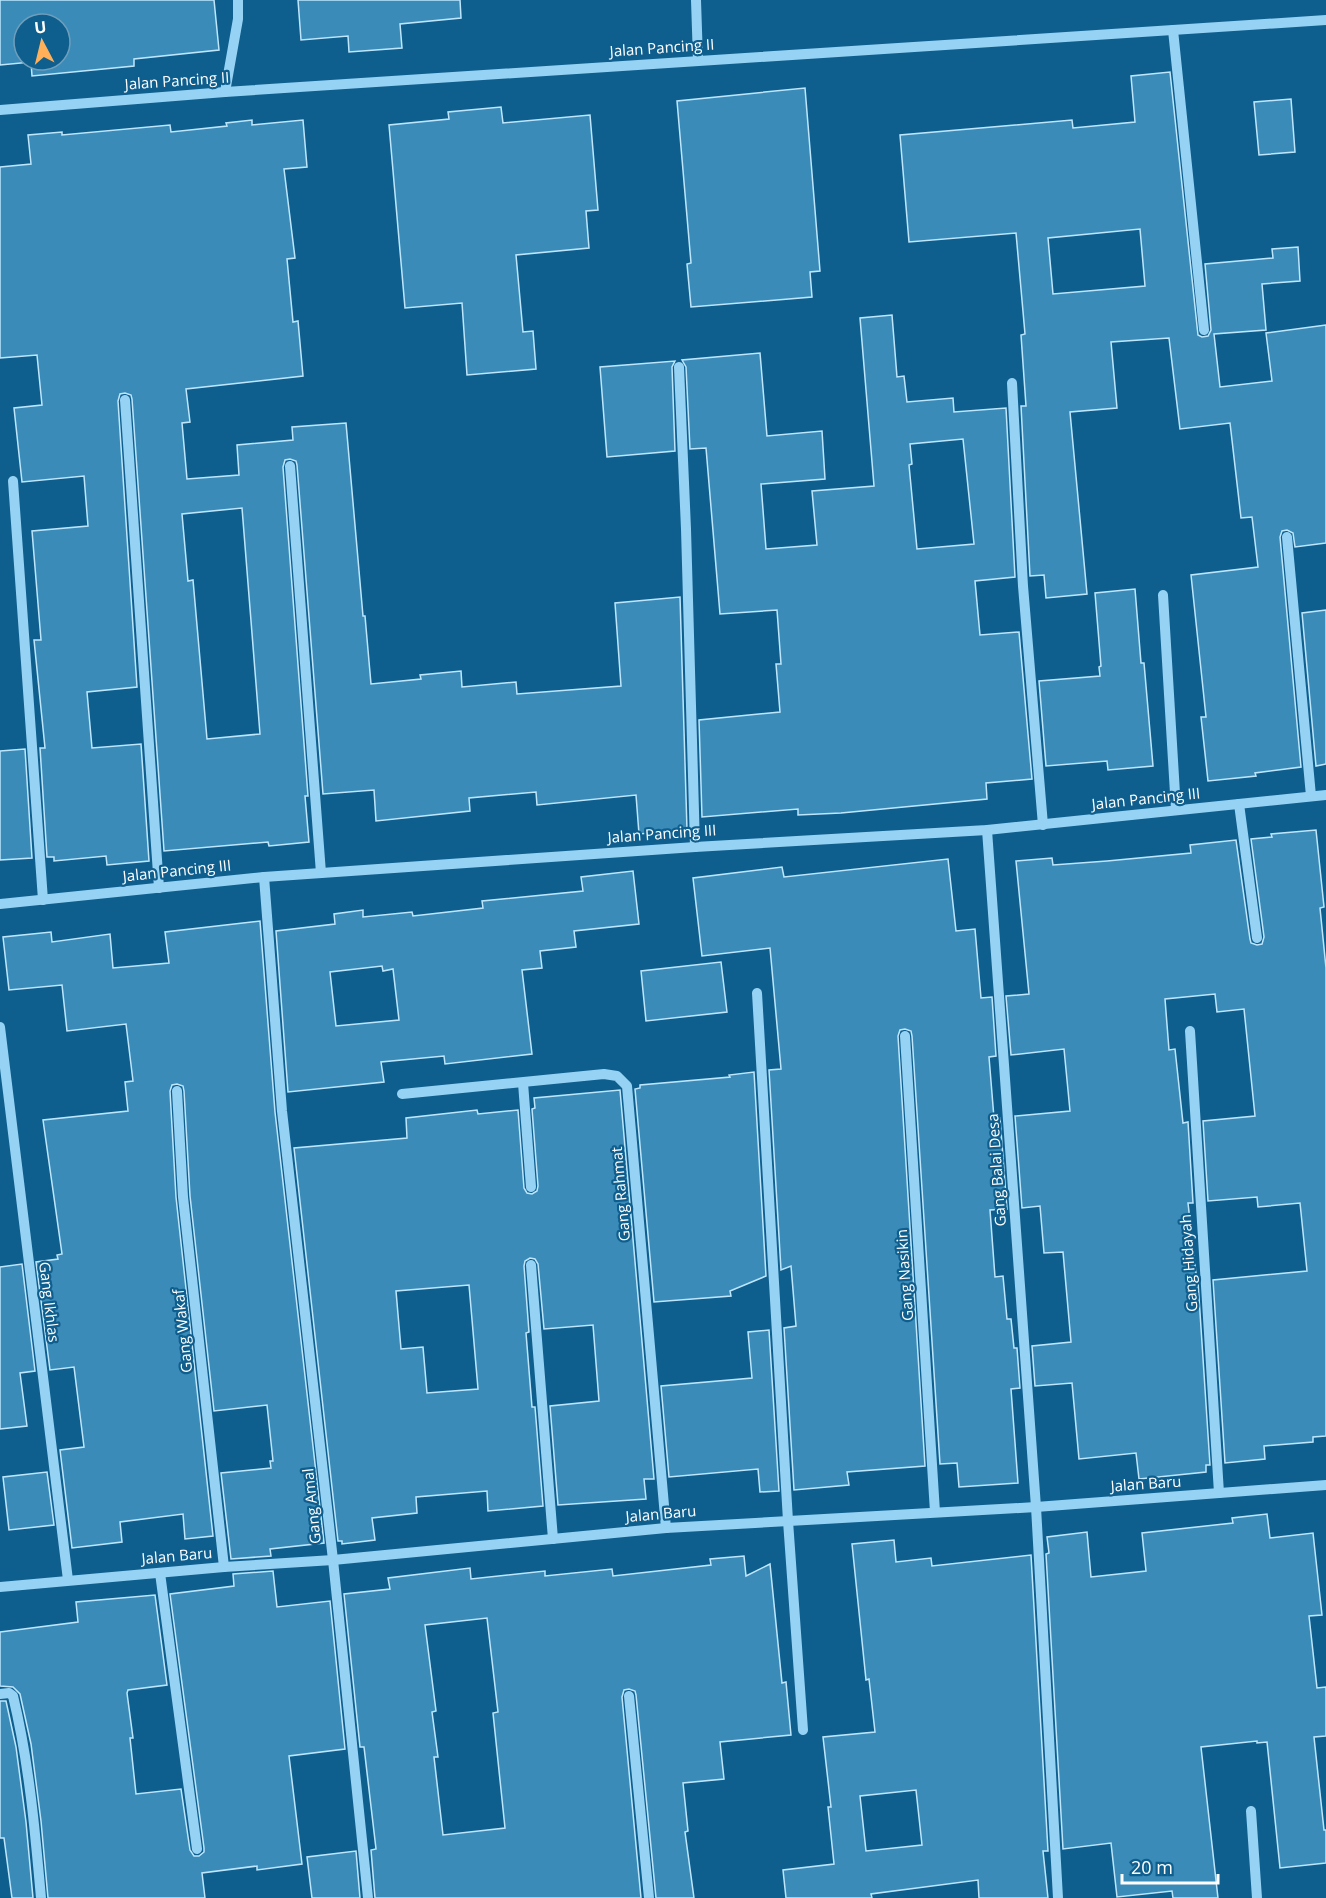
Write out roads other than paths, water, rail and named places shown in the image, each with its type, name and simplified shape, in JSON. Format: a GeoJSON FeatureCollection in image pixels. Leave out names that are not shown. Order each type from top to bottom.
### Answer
{"type":"FeatureCollection","features":[{"type":"Feature","properties":{"kind":"street"},"geometry":{"type":"LineString","coordinates":[[225,92],[238,19],[238,0]]}},
{"type":"Feature","properties":{"kind":"street"},"geometry":{"type":"LineString","coordinates":[[696,0],[698,60]]}},
{"type":"Feature","properties":{"kind":"street","name":"Jalan Pancing II"},"geometry":{"type":"LineString","coordinates":[[0,110],[225,92],[1326,20]]}},
{"type":"Feature","properties":{"kind":"street"},"geometry":{"type":"LineString","coordinates":[[1173,30],[1204,330]]}},
{"type":"Feature","properties":{"kind":"street"},"geometry":{"type":"LineString","coordinates":[[679,367],[695,847]]}},
{"type":"Feature","properties":{"kind":"street"},"geometry":{"type":"LineString","coordinates":[[1012,383],[1023,586],[1043,825]]}},
{"type":"Feature","properties":{"kind":"street"},"geometry":{"type":"LineString","coordinates":[[125,400],[159,888]]}},
{"type":"Feature","properties":{"kind":"street"},"geometry":{"type":"LineString","coordinates":[[290,466],[321,873]]}},
{"type":"Feature","properties":{"kind":"street"},"geometry":{"type":"LineString","coordinates":[[13,481],[43,900]]}},
{"type":"Feature","properties":{"kind":"street"},"geometry":{"type":"LineString","coordinates":[[1287,537],[1311,796]]}},
{"type":"Feature","properties":{"kind":"street"},"geometry":{"type":"LineString","coordinates":[[1163,595],[1176,810]]}},
{"type":"Feature","properties":{"kind":"street","name":"Jalan Pancing III"},"geometry":{"type":"LineString","coordinates":[[0,904],[264,877],[695,847],[987,830],[1326,795]]}},
{"type":"Feature","properties":{"kind":"street"},"geometry":{"type":"LineString","coordinates":[[1239,804],[1257,938]]}},
{"type":"Feature","properties":{"kind":"street","name":"Gang Balai Desa"},"geometry":{"type":"LineString","coordinates":[[987,830],[1036,1507],[1058,1898]]}},
{"type":"Feature","properties":{"kind":"street","name":"Gang Amal"},"geometry":{"type":"LineString","coordinates":[[264,877],[282,1111],[333,1560],[368,1898]]}},
{"type":"Feature","properties":{"kind":"street"},"geometry":{"type":"LineString","coordinates":[[757,993],[788,1521],[803,1730]]}},
{"type":"Feature","properties":{"kind":"street","name":"Gang Ikhlas"},"geometry":{"type":"LineString","coordinates":[[0,1026],[69,1580]]}},
{"type":"Feature","properties":{"kind":"street","name":"Gang Hidayah"},"geometry":{"type":"LineString","coordinates":[[1190,1031],[1219,1493]]}},
{"type":"Feature","properties":{"kind":"street","name":"Gang Nasikin"},"geometry":{"type":"LineString","coordinates":[[905,1036],[935,1512]]}},
{"type":"Feature","properties":{"kind":"street","name":"Gang Rahmat"},"geometry":{"type":"LineString","coordinates":[[402,1094],[604,1074],[617,1076],[627,1086],[666,1528]]}},
{"type":"Feature","properties":{"kind":"street"},"geometry":{"type":"LineString","coordinates":[[523,1083],[531,1187]]}},
{"type":"Feature","properties":{"kind":"street","name":"Gang Wakaf"},"geometry":{"type":"LineString","coordinates":[[177,1090],[183,1197],[224,1567]]}},
{"type":"Feature","properties":{"kind":"street"},"geometry":{"type":"LineString","coordinates":[[531,1265],[553,1539]]}},
{"type":"Feature","properties":{"kind":"street","name":"Jalan Baru"},"geometry":{"type":"LineString","coordinates":[[0,1587],[224,1567],[333,1560],[666,1528],[1036,1507],[1326,1485]]}},
{"type":"Feature","properties":{"kind":"street"},"geometry":{"type":"LineString","coordinates":[[160,1573],[197,1849]]}},
{"type":"Feature","properties":{"kind":"street"},"geometry":{"type":"LineString","coordinates":[[0,1694],[9,1693],[13,1696],[17,1713],[33,1810],[41,1898]]}},
{"type":"Feature","properties":{"kind":"street"},"geometry":{"type":"LineString","coordinates":[[629,1696],[649,1898]]}},
{"type":"Feature","properties":{"kind":"street"},"geometry":{"type":"LineString","coordinates":[[1251,1811],[1257,1898]]}}]}
